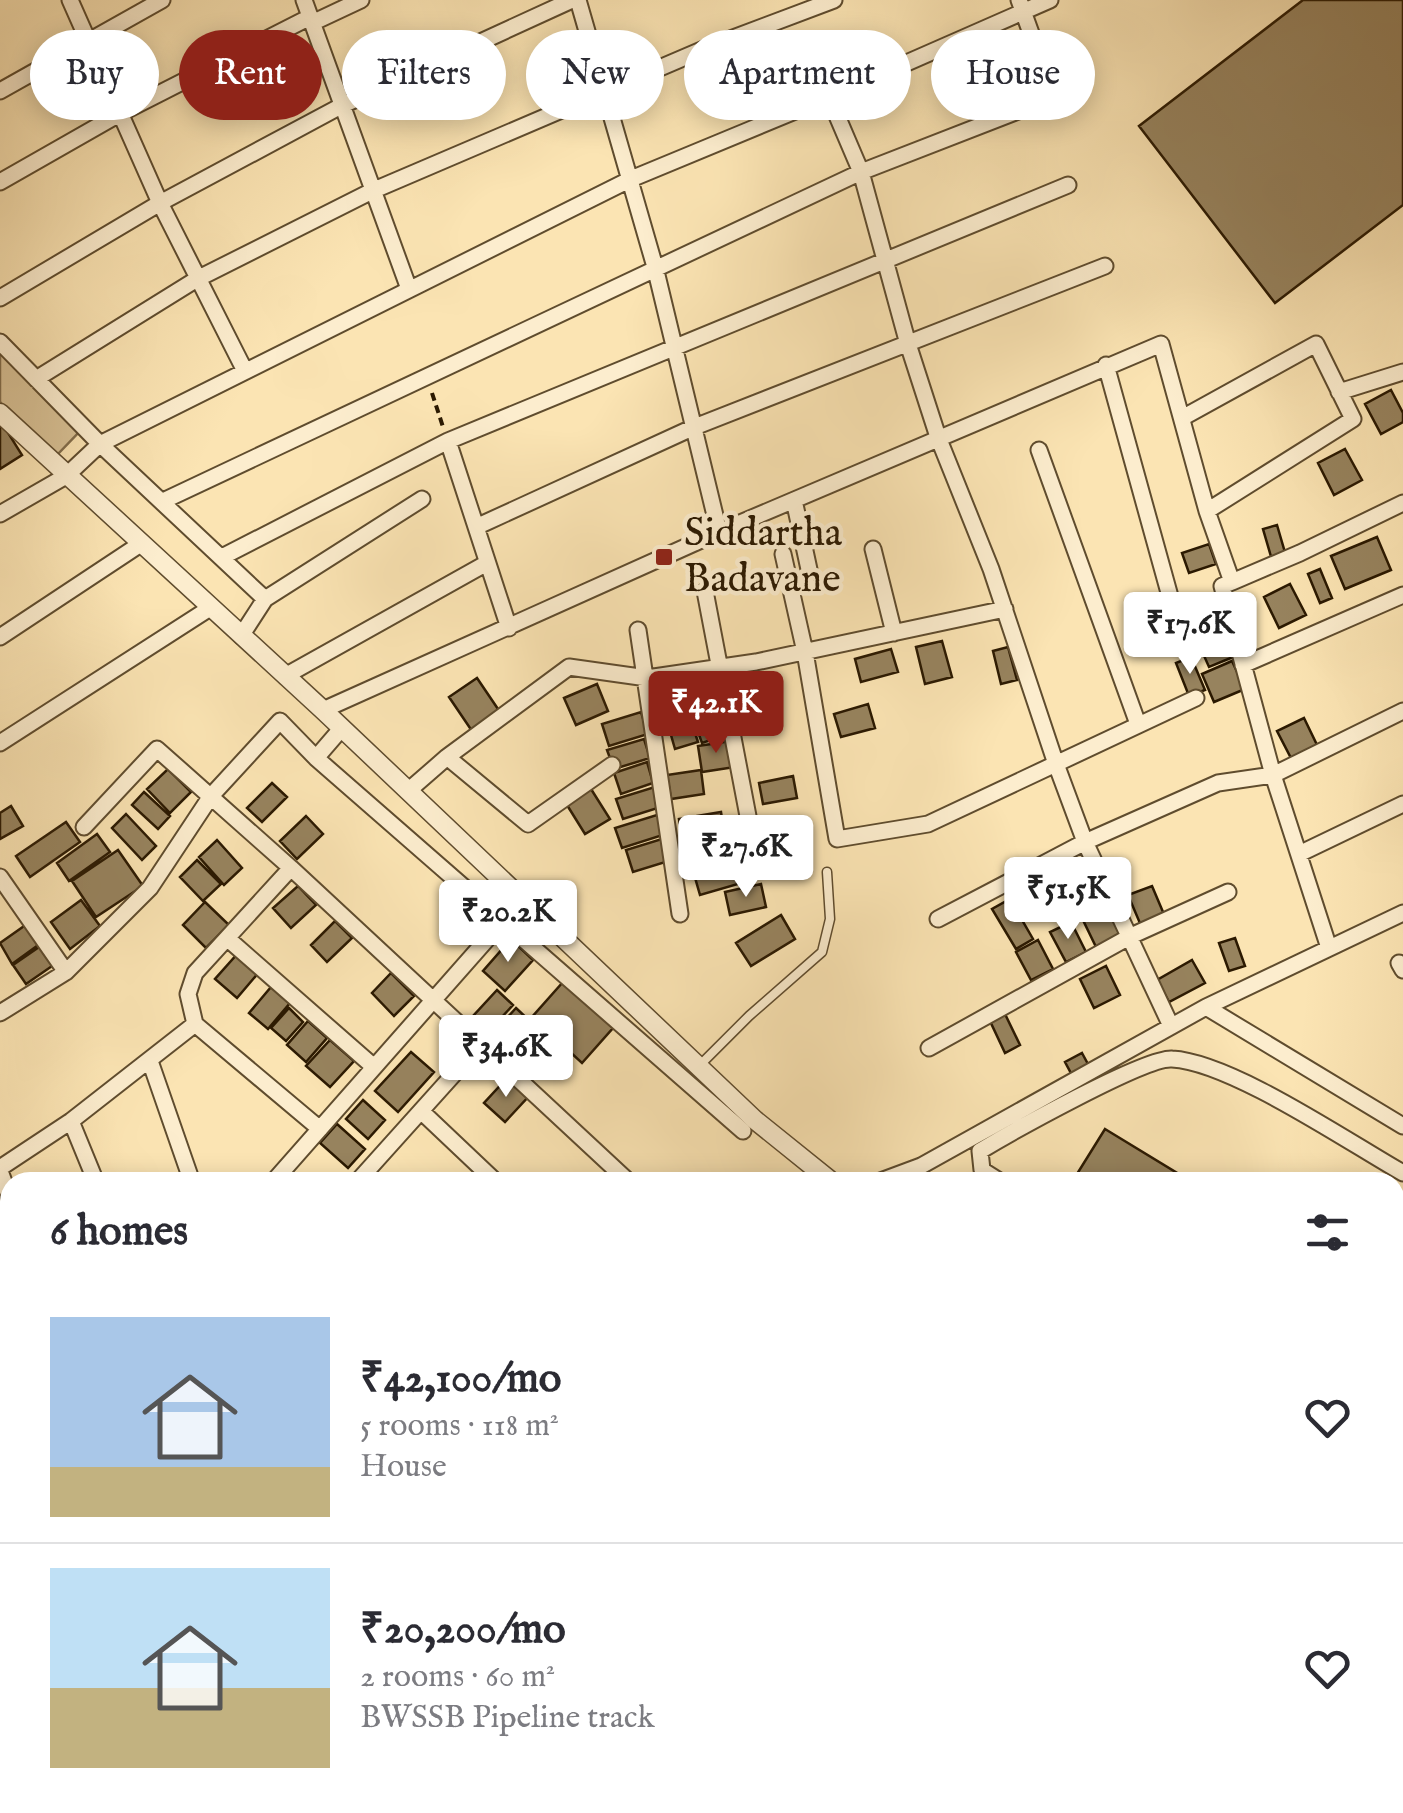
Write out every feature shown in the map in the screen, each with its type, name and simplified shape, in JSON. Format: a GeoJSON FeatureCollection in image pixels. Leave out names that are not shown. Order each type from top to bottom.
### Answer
{"type":"FeatureCollection","features":[{"type":"Feature","properties":{"kind":"street"},"geometry":{"type":"LineString","coordinates":[[70,0],[84,30]]}},
{"type":"Feature","properties":{"kind":"street"},"geometry":{"type":"LineString","coordinates":[[105,30],[162,0]]}},
{"type":"Feature","properties":{"kind":"street"},"geometry":{"type":"LineString","coordinates":[[304,0],[409,289]]}},
{"type":"Feature","properties":{"kind":"street"},"geometry":{"type":"LineString","coordinates":[[159,95],[311,20],[361,0]]}},
{"type":"Feature","properties":{"kind":"street"},"geometry":{"type":"LineString","coordinates":[[0,298],[160,203],[341,106],[575,0],[585,30]]}},
{"type":"Feature","properties":{"kind":"street"},"geometry":{"type":"LineString","coordinates":[[664,68],[834,0]]}},
{"type":"Feature","properties":{"kind":"street"},"geometry":{"type":"LineString","coordinates":[[911,58],[1022,6],[1050,0]]}},
{"type":"Feature","properties":{"kind":"street"},"geometry":{"type":"LineString","coordinates":[[164,501],[861,172],[1054,97],[1022,6]]}},
{"type":"Feature","properties":{"kind":"street"},"geometry":{"type":"LineString","coordinates":[[0,91],[30,73]]}},
{"type":"Feature","properties":{"kind":"street"},"geometry":{"type":"LineString","coordinates":[[0,182],[110,120]]}},
{"type":"Feature","properties":{"kind":"street"},"geometry":{"type":"LineString","coordinates":[[124,120],[196,279],[245,371]]}},
{"type":"Feature","properties":{"kind":"street"},"geometry":{"type":"LineString","coordinates":[[36,379],[196,279],[372,191],[538,120]]}},
{"type":"Feature","properties":{"kind":"street"},"geometry":{"type":"LineString","coordinates":[[614,120],[655,268],[719,532]]}},
{"type":"Feature","properties":{"kind":"street"},"geometry":{"type":"LineString","coordinates":[[0,514],[66,476],[100,444],[631,179],[773,120]]}},
{"type":"Feature","properties":{"kind":"street"},"geometry":{"type":"LineString","coordinates":[[839,120],[861,172],[938,437],[1005,610],[1056,764],[1086,842],[1170,1026]]}},
{"type":"Feature","properties":{"kind":"street"},"geometry":{"type":"LineString","coordinates":[[222,557],[448,441],[1068,185]]}},
{"type":"Feature","properties":{"kind":"street"},"geometry":{"type":"LineString","coordinates":[[476,527],[692,428],[1105,266]]}},
{"type":"Feature","properties":{"kind":"street"},"geometry":{"type":"LineString","coordinates":[[0,342],[100,444],[265,599]]}},
{"type":"Feature","properties":{"kind":"street"},"geometry":{"type":"LineString","coordinates":[[323,710],[719,532],[1161,344],[1207,511],[1232,582]]}},
{"type":"Feature","properties":{"kind":"street"},"geometry":{"type":"LineString","coordinates":[[1182,418],[1316,344],[1353,420],[1207,511]]}},
{"type":"Feature","properties":{"kind":"street"},"geometry":{"type":"LineString","coordinates":[[1106,365],[1171,600]]}},
{"type":"Feature","properties":{"kind":"street"},"geometry":{"type":"LineString","coordinates":[[1339,392],[1403,372]]}},
{"type":"Feature","properties":{"kind":"street"},"geometry":{"type":"LineString","coordinates":[[0,413],[323,710],[698,1067],[819,1172]]}},
{"type":"Feature","properties":{"kind":"street"},"geometry":{"type":"LineString","coordinates":[[448,441],[509,628]]}},
{"type":"Feature","properties":{"kind":"street"},"geometry":{"type":"LineString","coordinates":[[1039,450],[1138,724]]}},
{"type":"Feature","properties":{"kind":"street"},"geometry":{"type":"LineString","coordinates":[[241,636],[265,599],[422,500]]}},
{"type":"Feature","properties":{"kind":"street"},"geometry":{"type":"LineString","coordinates":[[794,500],[810,574]]}},
{"type":"Feature","properties":{"kind":"street"},"geometry":{"type":"LineString","coordinates":[[1328,948],[1273,775],[1222,586],[1300,554],[1403,502]]}},
{"type":"Feature","properties":{"kind":"street"},"geometry":{"type":"LineString","coordinates":[[0,637],[142,544]]}},
{"type":"Feature","properties":{"kind":"street"},"geometry":{"type":"LineString","coordinates":[[873,548],[894,633]]}},
{"type":"Feature","properties":{"kind":"street"},"geometry":{"type":"LineString","coordinates":[[783,554],[837,840],[928,824],[1196,698]]}},
{"type":"Feature","properties":{"kind":"street"},"geometry":{"type":"LineString","coordinates":[[285,676],[487,562]]}},
{"type":"Feature","properties":{"kind":"street"},"geometry":{"type":"LineString","coordinates":[[705,591],[756,858]]}},
{"type":"Feature","properties":{"kind":"street"},"geometry":{"type":"LineString","coordinates":[[1242,665],[1403,595]]}},
{"type":"Feature","properties":{"kind":"street"},"geometry":{"type":"LineString","coordinates":[[0,743],[210,608]]}},
{"type":"Feature","properties":{"kind":"street"},"geometry":{"type":"LineString","coordinates":[[408,791],[447,757],[569,667],[647,678],[720,668],[1005,610]]}},
{"type":"Feature","properties":{"kind":"street"},"geometry":{"type":"LineString","coordinates":[[638,630],[680,914]]}},
{"type":"Feature","properties":{"kind":"street"},"geometry":{"type":"LineString","coordinates":[[938,919],[1086,842],[1218,783],[1273,775],[1403,711]]}},
{"type":"Feature","properties":{"kind":"street"},"geometry":{"type":"LineString","coordinates":[[0,1013],[66,972],[150,888],[210,796],[280,721],[316,758],[742,1131]]}},
{"type":"Feature","properties":{"kind":"street"},"geometry":{"type":"LineString","coordinates":[[316,758],[342,729]]}},
{"type":"Feature","properties":{"kind":"street"},"geometry":{"type":"LineString","coordinates":[[84,827],[157,749],[619,1172]]}},
{"type":"Feature","properties":{"kind":"street"},"geometry":{"type":"LineString","coordinates":[[447,757],[528,824],[612,765]]}},
{"type":"Feature","properties":{"kind":"street"},"geometry":{"type":"LineString","coordinates":[[1298,854],[1403,804]]}},
{"type":"Feature","properties":{"kind":"street"},"geometry":{"type":"LineString","coordinates":[[291,868],[191,980],[188,994],[194,1024],[320,1128]]}},
{"type":"Feature","properties":{"kind":"street"},"geometry":{"type":"LineString","coordinates":[[0,877],[66,972]]}},
{"type":"Feature","properties":{"kind":"street"},"geometry":{"type":"LineString","coordinates":[[929,1048],[1131,936],[1228,892]]}},
{"type":"Feature","properties":{"kind":"street"},"geometry":{"type":"LineString","coordinates":[[905,1172],[1206,1007],[1403,913]]}},
{"type":"Feature","properties":{"kind":"street"},"geometry":{"type":"LineString","coordinates":[[282,1172],[504,920]]}},
{"type":"Feature","properties":{"kind":"street"},"geometry":{"type":"LineString","coordinates":[[228,938],[374,1068]]}},
{"type":"Feature","properties":{"kind":"street"},"geometry":{"type":"LineString","coordinates":[[1206,1007],[1403,1126]]}},
{"type":"Feature","properties":{"kind":"street"},"geometry":{"type":"LineString","coordinates":[[0,1170],[150,1062],[194,1024]]}},
{"type":"Feature","properties":{"kind":"street"},"geometry":{"type":"LineString","coordinates":[[367,1172],[481,1044]]}},
{"type":"Feature","properties":{"kind":"street"},"geometry":{"type":"LineString","coordinates":[[985,1172],[980,1150],[1138,1068],[1168,1058],[1234,1077],[1400,1172]]}},
{"type":"Feature","properties":{"kind":"street"},"geometry":{"type":"LineString","coordinates":[[150,1062],[188,1172]]}},
{"type":"Feature","properties":{"kind":"street"},"geometry":{"type":"LineString","coordinates":[[421,1111],[485,1172]]}},
{"type":"Feature","properties":{"kind":"street"},"geometry":{"type":"LineString","coordinates":[[71,1121],[92,1172]]}},
{"type":"Feature","properties":{"kind":"lane"},"geometry":{"type":"LineString","coordinates":[[698,1067],[822,952],[830,919],[827,872]]}},
{"type":"Feature","properties":{"kind":"path"},"geometry":{"type":"LineString","coordinates":[[426,375],[448,441]]}},
{"type":"Feature","properties":{"kind":"shaded area"},"geometry":{"type":"Polygon","coordinates":[[[0,352],[81,430],[56,456],[0,402],[0,352]]]}},
{"type":"Feature","properties":{"kind":"building"},"geometry":{"type":"Polygon","coordinates":[[[1303,0],[1403,0],[1403,205],[1275,303],[1139,126],[1303,0]]]}},
{"type":"Feature","properties":{"kind":"building"},"geometry":{"type":"Polygon","coordinates":[[[1391,390],[1403,413],[1403,422],[1381,434],[1365,404],[1391,390]]]}},
{"type":"Feature","properties":{"kind":"building"},"geometry":{"type":"Polygon","coordinates":[[[0,420],[22,455],[0,469],[0,420]]]}},
{"type":"Feature","properties":{"kind":"building"},"geometry":{"type":"Polygon","coordinates":[[[1345,449],[1362,480],[1334,495],[1318,463],[1345,449]]]}},
{"type":"Feature","properties":{"kind":"building"},"geometry":{"type":"Polygon","coordinates":[[[1277,525],[1286,556],[1272,560],[1263,529],[1277,525]]]}},
{"type":"Feature","properties":{"kind":"building"},"geometry":{"type":"Polygon","coordinates":[[[1377,537],[1391,570],[1345,589],[1331,556],[1377,537]]]}},
{"type":"Feature","properties":{"kind":"building"},"geometry":{"type":"Polygon","coordinates":[[[1209,544],[1216,564],[1189,573],[1182,553],[1209,544]]]}},
{"type":"Feature","properties":{"kind":"building"},"geometry":{"type":"Polygon","coordinates":[[[1320,569],[1332,598],[1320,603],[1308,574],[1320,569]]]}},
{"type":"Feature","properties":{"kind":"building"},"geometry":{"type":"Polygon","coordinates":[[[1290,584],[1306,615],[1279,628],[1264,597],[1290,584]]]}},
{"type":"Feature","properties":{"kind":"building"},"geometry":{"type":"Polygon","coordinates":[[[1226,628],[1238,655],[1209,667],[1197,640],[1226,628]]]}},
{"type":"Feature","properties":{"kind":"building"},"geometry":{"type":"Polygon","coordinates":[[[942,641],[952,677],[925,684],[916,647],[942,641]]]}},
{"type":"Feature","properties":{"kind":"building"},"geometry":{"type":"Polygon","coordinates":[[[1008,647],[1017,680],[1001,684],[993,651],[1008,647]]]}},
{"type":"Feature","properties":{"kind":"building"},"geometry":{"type":"Polygon","coordinates":[[[891,649],[898,672],[861,682],[855,659],[891,649]]]}},
{"type":"Feature","properties":{"kind":"building"},"geometry":{"type":"Polygon","coordinates":[[[1191,657],[1205,690],[1189,696],[1176,663],[1191,657]]]}},
{"type":"Feature","properties":{"kind":"building"},"geometry":{"type":"Polygon","coordinates":[[[1232,661],[1245,689],[1214,702],[1202,674],[1232,661]]]}},
{"type":"Feature","properties":{"kind":"building"},"geometry":{"type":"Polygon","coordinates":[[[477,678],[500,712],[472,731],[449,697],[477,678]]]}},
{"type":"Feature","properties":{"kind":"building"},"geometry":{"type":"Polygon","coordinates":[[[597,684],[608,711],[576,725],[564,698],[597,684]]]}},
{"type":"Feature","properties":{"kind":"building"},"geometry":{"type":"Polygon","coordinates":[[[687,695],[694,717],[659,728],[652,706],[687,695]]]}},
{"type":"Feature","properties":{"kind":"building"},"geometry":{"type":"Polygon","coordinates":[[[868,704],[875,728],[841,737],[834,714],[868,704]]]}},
{"type":"Feature","properties":{"kind":"building"},"geometry":{"type":"Polygon","coordinates":[[[641,712],[648,734],[609,746],[602,724],[641,712]]]}},
{"type":"Feature","properties":{"kind":"building"},"geometry":{"type":"Polygon","coordinates":[[[719,713],[726,735],[702,743],[694,721],[719,713]]]}},
{"type":"Feature","properties":{"kind":"building"},"geometry":{"type":"Polygon","coordinates":[[[1304,718],[1318,747],[1292,760],[1277,731],[1304,718]]]}},
{"type":"Feature","properties":{"kind":"building"},"geometry":{"type":"Polygon","coordinates":[[[691,721],[698,742],[675,749],[669,728],[691,721]]]}},
{"type":"Feature","properties":{"kind":"building"},"geometry":{"type":"Polygon","coordinates":[[[644,739],[650,758],[614,769],[607,750],[644,739]]]}},
{"type":"Feature","properties":{"kind":"building"},"geometry":{"type":"Polygon","coordinates":[[[731,741],[735,767],[702,772],[698,746],[731,741]]]}},
{"type":"Feature","properties":{"kind":"building"},"geometry":{"type":"Polygon","coordinates":[[[647,762],[653,783],[621,794],[614,773],[647,762]]]}},
{"type":"Feature","properties":{"kind":"building"},"geometry":{"type":"Polygon","coordinates":[[[168,769],[191,792],[170,813],[147,789],[168,769]]]}},
{"type":"Feature","properties":{"kind":"building"},"geometry":{"type":"Polygon","coordinates":[[[701,770],[704,794],[671,799],[667,775],[701,770]]]}},
{"type":"Feature","properties":{"kind":"building"},"geometry":{"type":"Polygon","coordinates":[[[793,776],[797,798],[763,804],[759,783],[793,776]]]}},
{"type":"Feature","properties":{"kind":"building"},"geometry":{"type":"Polygon","coordinates":[[[272,783],[287,797],[262,822],[247,808],[272,783]]]}},
{"type":"Feature","properties":{"kind":"building"},"geometry":{"type":"Polygon","coordinates":[[[658,786],[664,806],[623,819],[616,799],[658,786]]]}},
{"type":"Feature","properties":{"kind":"building"},"geometry":{"type":"Polygon","coordinates":[[[591,789],[610,819],[585,834],[567,805],[591,789]]]}},
{"type":"Feature","properties":{"kind":"building"},"geometry":{"type":"Polygon","coordinates":[[[144,792],[170,816],[158,829],[132,805],[144,792]]]}},
{"type":"Feature","properties":{"kind":"building"},"geometry":{"type":"Polygon","coordinates":[[[11,806],[23,826],[0,839],[0,813],[11,806]]]}},
{"type":"Feature","properties":{"kind":"building"},"geometry":{"type":"Polygon","coordinates":[[[721,812],[725,839],[683,846],[679,819],[721,812]]]}},
{"type":"Feature","properties":{"kind":"building"},"geometry":{"type":"Polygon","coordinates":[[[126,814],[156,846],[142,860],[112,828],[126,814]]]}},
{"type":"Feature","properties":{"kind":"building"},"geometry":{"type":"Polygon","coordinates":[[[660,814],[666,834],[622,848],[615,828],[660,814]]]}},
{"type":"Feature","properties":{"kind":"building"},"geometry":{"type":"Polygon","coordinates":[[[306,816],[323,834],[297,859],[280,841],[306,816]]]}},
{"type":"Feature","properties":{"kind":"building"},"geometry":{"type":"Polygon","coordinates":[[[66,822],[80,842],[30,877],[16,856],[66,822]]]}},
{"type":"Feature","properties":{"kind":"building"},"geometry":{"type":"Polygon","coordinates":[[[97,834],[110,852],[69,881],[57,863],[97,834]]]}},
{"type":"Feature","properties":{"kind":"building"},"geometry":{"type":"Polygon","coordinates":[[[665,838],[672,860],[633,872],[626,850],[665,838]]]}},
{"type":"Feature","properties":{"kind":"building"},"geometry":{"type":"Polygon","coordinates":[[[217,840],[242,868],[224,885],[199,857],[217,840]]]}},
{"type":"Feature","properties":{"kind":"building"},"geometry":{"type":"Polygon","coordinates":[[[118,850],[143,886],[96,917],[72,881],[118,850]]]}},
{"type":"Feature","properties":{"kind":"building"},"geometry":{"type":"Polygon","coordinates":[[[197,860],[221,884],[203,901],[180,877],[197,860]]]}},
{"type":"Feature","properties":{"kind":"building"},"geometry":{"type":"Polygon","coordinates":[[[731,863],[738,884],[700,895],[694,874],[731,863]]]}},
{"type":"Feature","properties":{"kind":"building"},"geometry":{"type":"Polygon","coordinates":[[[1060,875],[1072,898],[1054,908],[1042,884],[1060,875]]]}},
{"type":"Feature","properties":{"kind":"building"},"geometry":{"type":"Polygon","coordinates":[[[761,884],[766,907],[730,915],[725,892],[761,884]]]}},
{"type":"Feature","properties":{"kind":"building"},"geometry":{"type":"Polygon","coordinates":[[[1040,885],[1051,909],[1037,916],[1026,892],[1040,885]]]}},
{"type":"Feature","properties":{"kind":"building"},"geometry":{"type":"Polygon","coordinates":[[[298,886],[316,905],[291,928],[273,908],[298,886]]]}},
{"type":"Feature","properties":{"kind":"building"},"geometry":{"type":"Polygon","coordinates":[[[1152,886],[1166,919],[1142,928],[1128,895],[1152,886]]]}},
{"type":"Feature","properties":{"kind":"building"},"geometry":{"type":"Polygon","coordinates":[[[1010,899],[1033,939],[1016,949],[992,909],[1010,899]]]}},
{"type":"Feature","properties":{"kind":"building"},"geometry":{"type":"Polygon","coordinates":[[[81,900],[100,926],[70,949],[51,922],[81,900]]]}},
{"type":"Feature","properties":{"kind":"building"},"geometry":{"type":"Polygon","coordinates":[[[205,902],[229,925],[206,948],[183,925],[205,902]]]}},
{"type":"Feature","properties":{"kind":"building"},"geometry":{"type":"Polygon","coordinates":[[[1106,906],[1122,936],[1097,949],[1082,918],[1106,906]]]}},
{"type":"Feature","properties":{"kind":"building"},"geometry":{"type":"Polygon","coordinates":[[[781,915],[795,939],[751,966],[736,943],[781,915]]]}},
{"type":"Feature","properties":{"kind":"building"},"geometry":{"type":"Polygon","coordinates":[[[335,921],[352,938],[327,962],[311,945],[335,921]]]}},
{"type":"Feature","properties":{"kind":"building"},"geometry":{"type":"Polygon","coordinates":[[[1071,922],[1086,952],[1066,962],[1050,932],[1071,922]]]}},
{"type":"Feature","properties":{"kind":"building"},"geometry":{"type":"Polygon","coordinates":[[[27,924],[41,943],[12,964],[0,943],[27,924]]]}},
{"type":"Feature","properties":{"kind":"building"},"geometry":{"type":"Polygon","coordinates":[[[1235,938],[1245,966],[1229,971],[1219,943],[1235,938]]]}},
{"type":"Feature","properties":{"kind":"building"},"geometry":{"type":"Polygon","coordinates":[[[511,939],[533,960],[505,991],[483,971],[511,939]]]}},
{"type":"Feature","properties":{"kind":"building"},"geometry":{"type":"Polygon","coordinates":[[[1038,940],[1053,969],[1031,980],[1016,952],[1038,940]]]}},
{"type":"Feature","properties":{"kind":"building"},"geometry":{"type":"Polygon","coordinates":[[[42,945],[55,964],[26,984],[13,965],[42,945]]]}},
{"type":"Feature","properties":{"kind":"building"},"geometry":{"type":"Polygon","coordinates":[[[239,952],[260,971],[237,998],[215,979],[239,952]]]}},
{"type":"Feature","properties":{"kind":"building"},"geometry":{"type":"Polygon","coordinates":[[[1192,960],[1205,983],[1169,1002],[1157,980],[1192,960]]]}},
{"type":"Feature","properties":{"kind":"building"},"geometry":{"type":"Polygon","coordinates":[[[1106,966],[1120,995],[1094,1008],[1080,979],[1106,966]]]}},
{"type":"Feature","properties":{"kind":"building"},"geometry":{"type":"Polygon","coordinates":[[[391,973],[414,996],[394,1016],[372,993],[391,973]]]}},
{"type":"Feature","properties":{"kind":"building"},"geometry":{"type":"Polygon","coordinates":[[[563,982],[613,1028],[582,1063],[532,1017],[563,982]]]}},
{"type":"Feature","properties":{"kind":"building"},"geometry":{"type":"Polygon","coordinates":[[[271,987],[290,1003],[268,1029],[249,1013],[271,987]]]}},
{"type":"Feature","properties":{"kind":"building"},"geometry":{"type":"Polygon","coordinates":[[[497,990],[513,1005],[490,1030],[474,1015],[497,990]]]}},
{"type":"Feature","properties":{"kind":"building"},"geometry":{"type":"Polygon","coordinates":[[[289,1008],[303,1022],[286,1041],[271,1028],[289,1008]]]}},
{"type":"Feature","properties":{"kind":"building"},"geometry":{"type":"Polygon","coordinates":[[[516,1008],[533,1024],[511,1048],[494,1032],[516,1008]]]}},
{"type":"Feature","properties":{"kind":"building"},"geometry":{"type":"Polygon","coordinates":[[[1005,1014],[1020,1045],[1005,1053],[990,1021],[1005,1014]]]}},
{"type":"Feature","properties":{"kind":"building"},"geometry":{"type":"Polygon","coordinates":[[[308,1021],[327,1038],[306,1062],[287,1045],[308,1021]]]}},
{"type":"Feature","properties":{"kind":"building"},"geometry":{"type":"Polygon","coordinates":[[[330,1040],[354,1061],[330,1087],[306,1066],[330,1040]]]}},
{"type":"Feature","properties":{"kind":"building"},"geometry":{"type":"Polygon","coordinates":[[[411,1052],[434,1072],[398,1112],[375,1091],[411,1052]]]}},
{"type":"Feature","properties":{"kind":"building"},"geometry":{"type":"Polygon","coordinates":[[[1082,1053],[1089,1066],[1072,1075],[1065,1062],[1082,1053]]]}},
{"type":"Feature","properties":{"kind":"building"},"geometry":{"type":"Polygon","coordinates":[[[508,1077],[529,1096],[505,1122],[484,1103],[508,1077]]]}},
{"type":"Feature","properties":{"kind":"building"},"geometry":{"type":"Polygon","coordinates":[[[363,1100],[385,1120],[368,1139],[346,1119],[363,1100]]]}},
{"type":"Feature","properties":{"kind":"building"},"geometry":{"type":"Polygon","coordinates":[[[337,1124],[365,1149],[348,1168],[320,1143],[337,1124]]]}},
{"type":"Feature","properties":{"kind":"building"},"geometry":{"type":"Polygon","coordinates":[[[1105,1129],[1175,1172],[1078,1172],[1105,1129]]]}},
{"type":"Feature","properties":{"kind":"place","name":"Siddartha Badavane"},"geometry":{"type":"Point","coordinates":[664,557]}}]}
